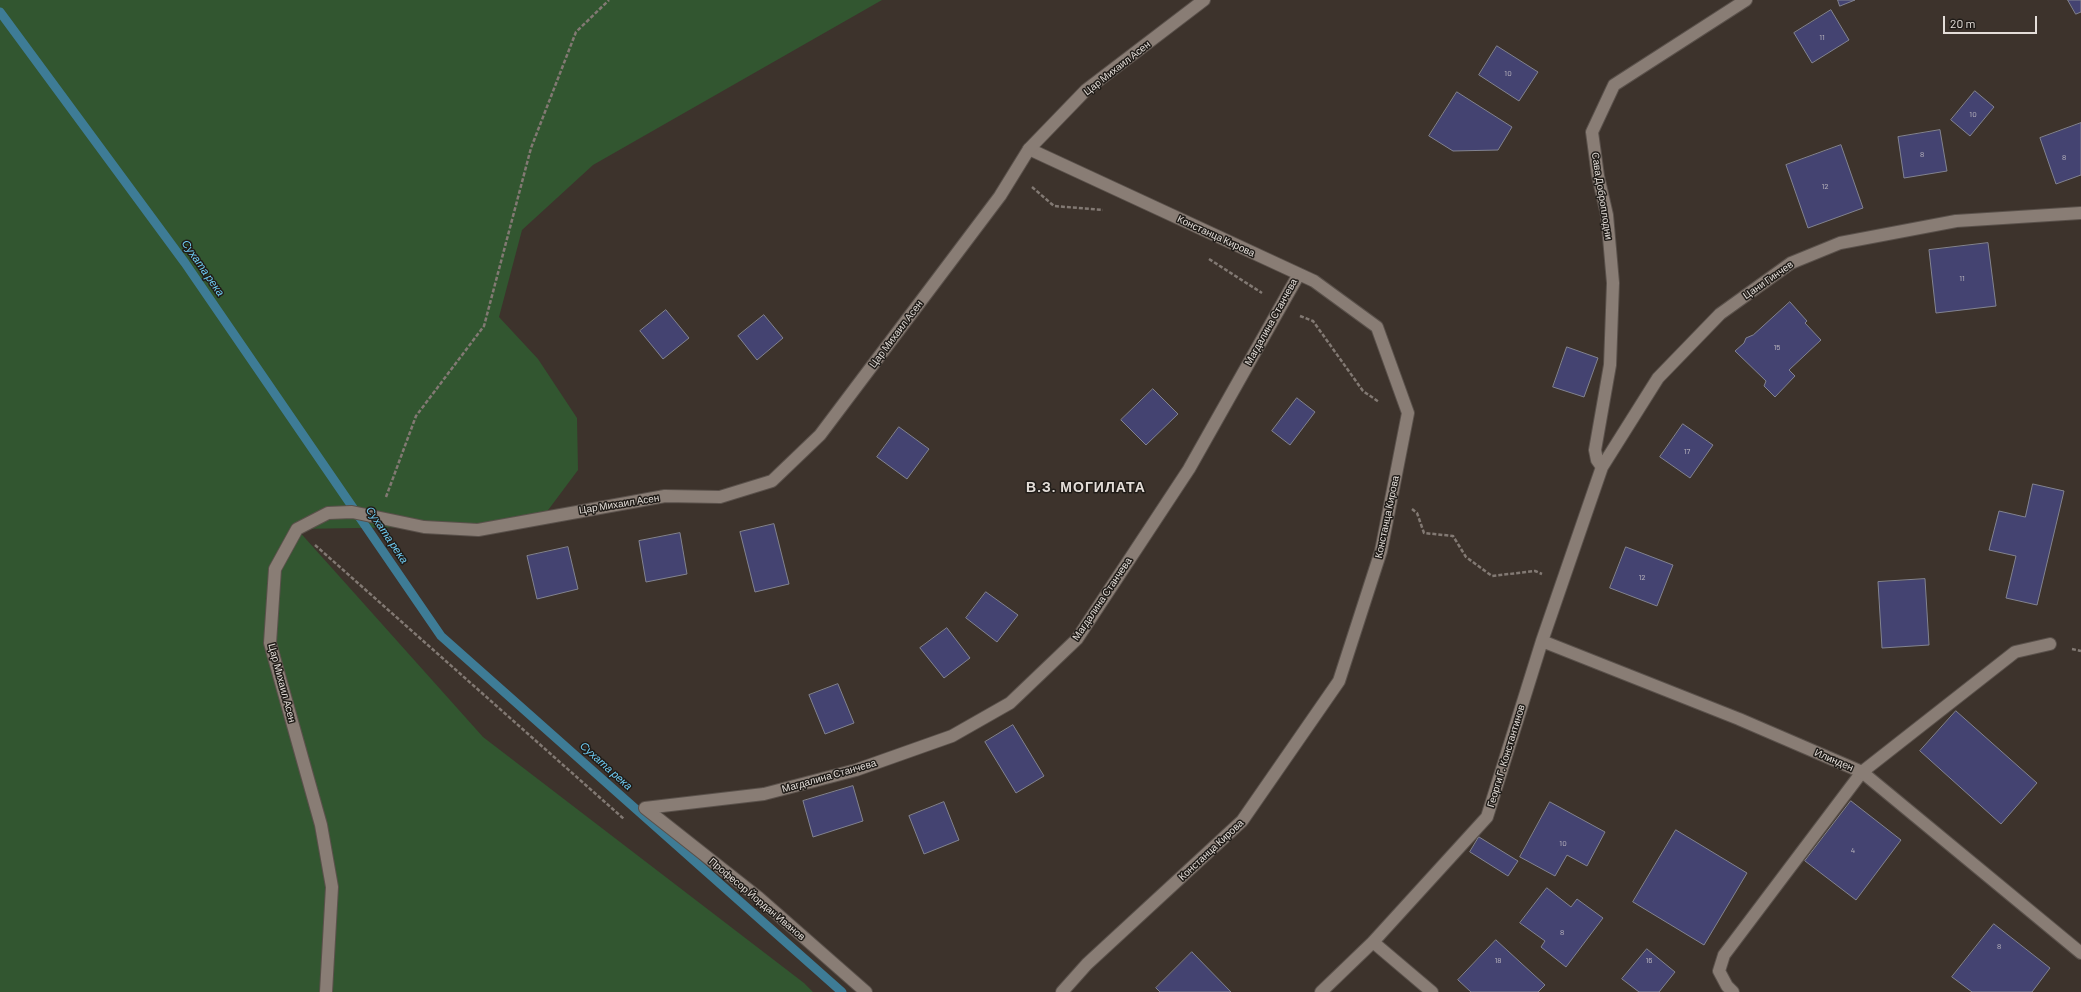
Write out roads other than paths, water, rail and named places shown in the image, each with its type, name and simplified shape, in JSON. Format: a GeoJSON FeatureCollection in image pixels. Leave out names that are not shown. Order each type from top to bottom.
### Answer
{"type":"FeatureCollection","features":[{"type":"Feature","properties":{"kind":"street","name":"Цар Михаил Асен"},"geometry":{"type":"LineString","coordinates":[[326,992],[332,887],[321,825],[270,643],[275,569],[297,529],[328,514],[355,512],[424,527],[478,530],[665,496],[720,497],[772,481],[820,435],[1000,196],[1029,149],[1086,90],[1204,0]]}},
{"type":"Feature","properties":{"kind":"street","name":"Сава Доброплодни"},"geometry":{"type":"LineString","coordinates":[[1602,466],[1597,460],[1595,450],[1610,365],[1613,283],[1607,215],[1598,176],[1592,132],[1614,85],[1746,0]]}},
{"type":"Feature","properties":{"kind":"street","name":"Констанца Кирова"},"geometry":{"type":"LineString","coordinates":[[1029,149],[1314,281],[1377,327],[1408,413],[1381,551],[1339,681],[1242,821],[1087,964],[1062,992]]}},
{"type":"Feature","properties":{"kind":"street","name":"Цани Гинчев"},"geometry":{"type":"LineString","coordinates":[[1602,466],[1658,378],[1720,314],[1791,263],[1840,243],[1956,221],[2081,212]]}},
{"type":"Feature","properties":{"kind":"street","name":"Магдалина Станчева"},"geometry":{"type":"LineString","coordinates":[[645,808],[764,794],[856,770],[952,736],[1010,703],[1077,639],[1189,469],[1298,274]]}},
{"type":"Feature","properties":{"kind":"street","name":"Георги Г. Константинов"},"geometry":{"type":"LineString","coordinates":[[1321,992],[1373,942],[1487,816],[1542,641],[1602,466]]}},
{"type":"Feature","properties":{"kind":"street","name":"Илинден"},"geometry":{"type":"LineString","coordinates":[[1542,641],[1739,719],[1862,772],[2081,953]]}},
{"type":"Feature","properties":{"kind":"street"},"geometry":{"type":"LineString","coordinates":[[1733,992],[1727,986],[1719,971],[1724,955],[1862,772],[2015,652],[2050,644]]}},
{"type":"Feature","properties":{"kind":"street","name":"Професор Йордан Иванов"},"geometry":{"type":"LineString","coordinates":[[645,808],[759,898],[866,992]]}},
{"type":"Feature","properties":{"kind":"street"},"geometry":{"type":"LineString","coordinates":[[1373,942],[1432,992]]}},
{"type":"Feature","properties":{"kind":"waterway","name":"Сухата река"},"geometry":{"type":"LineString","coordinates":[[0,12],[185,263],[441,636],[842,992]]}},
{"type":"Feature","properties":{"kind":"district","name":"В.З. МОГИЛАТА"},"geometry":{"type":"Point","coordinates":[1086,487]}}]}
